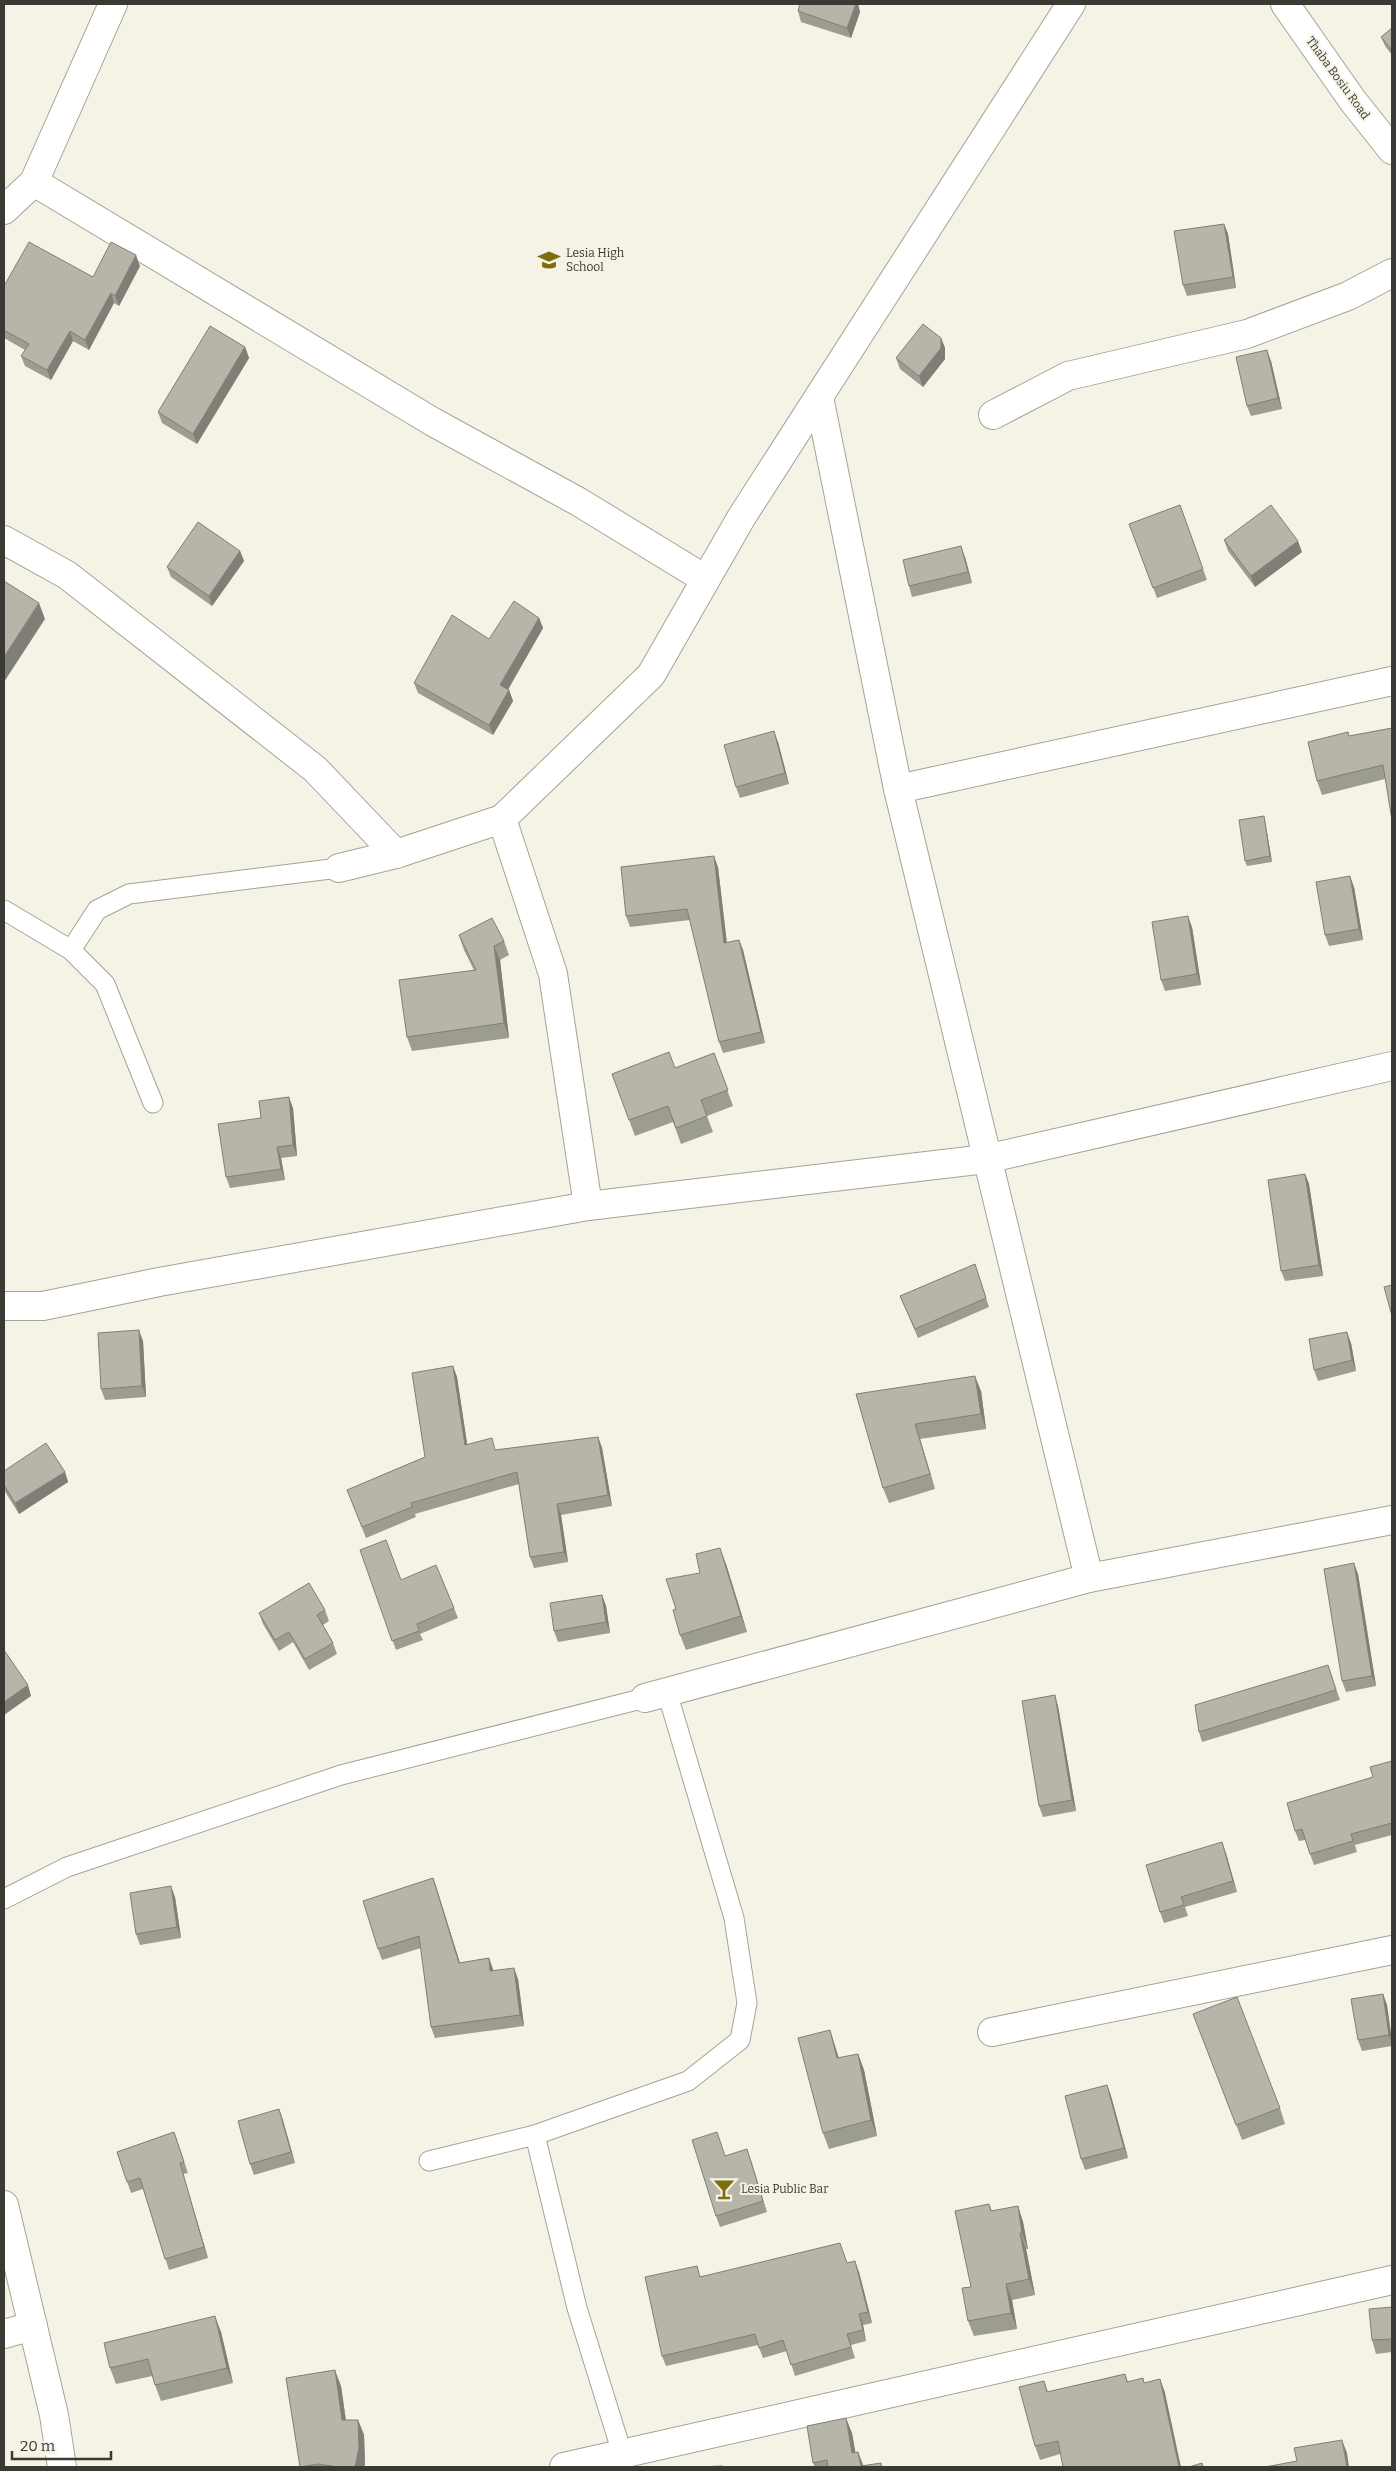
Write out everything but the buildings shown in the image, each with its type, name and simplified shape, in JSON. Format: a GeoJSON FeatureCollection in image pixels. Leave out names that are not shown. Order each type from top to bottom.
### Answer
{"type":"FeatureCollection","features":[{"type":"Feature","properties":{"kind":"street"},"geometry":{"type":"LineString","coordinates":[[4,210],[34,182],[113,4]]}},
{"type":"Feature","properties":{"kind":"street"},"geometry":{"type":"LineString","coordinates":[[339,868],[396,854],[502,819],[651,675],[741,518],[1071,4]]}},
{"type":"Feature","properties":{"kind":"street","name":"Thaba Bosiu Road"},"geometry":{"type":"LineString","coordinates":[[1285,4],[1353,101],[1392,150]]}},
{"type":"Feature","properties":{"kind":"street"},"geometry":{"type":"LineString","coordinates":[[34,182],[433,422],[579,502],[705,579]]}},
{"type":"Feature","properties":{"kind":"street"},"geometry":{"type":"LineString","coordinates":[[993,415],[1068,376],[1247,334],[1348,296],[1392,273]]}},
{"type":"Feature","properties":{"kind":"street"},"geometry":{"type":"LineString","coordinates":[[819,397],[898,789],[986,1160],[1089,1578]]}},
{"type":"Feature","properties":{"kind":"street"},"geometry":{"type":"LineString","coordinates":[[4,540],[67,575],[315,769],[396,854]]}},
{"type":"Feature","properties":{"kind":"street"},"geometry":{"type":"LineString","coordinates":[[898,789],[1392,681]]}},
{"type":"Feature","properties":{"kind":"street"},"geometry":{"type":"LineString","coordinates":[[502,819],[553,974],[588,1206]]}},
{"type":"Feature","properties":{"kind":"street"},"geometry":{"type":"LineString","coordinates":[[4,1306],[43,1306],[159,1282],[588,1206],[986,1160],[1392,1066]]}},
{"type":"Feature","properties":{"kind":"street"},"geometry":{"type":"LineString","coordinates":[[656,1695],[1089,1578],[1392,1520]]}},
{"type":"Feature","properties":{"kind":"street"},"geometry":{"type":"LineString","coordinates":[[992,2032],[1392,1950]]}},
{"type":"Feature","properties":{"kind":"street"},"geometry":{"type":"LineString","coordinates":[[4,2205],[54,2415],[62,2467]]}},
{"type":"Feature","properties":{"kind":"street"},"geometry":{"type":"LineString","coordinates":[[564,2467],[630,2457],[1392,2280]]}},
{"type":"Feature","properties":{"kind":"street"},"geometry":{"type":"LineString","coordinates":[[4,2334],[33,2326]]}},
{"type":"Feature","properties":{"kind":"lane"},"geometry":{"type":"LineString","coordinates":[[71,950],[97,910],[129,894],[339,868]]}},
{"type":"Feature","properties":{"kind":"lane"},"geometry":{"type":"LineString","coordinates":[[4,910],[71,950],[105,984],[153,1103]]}},
{"type":"Feature","properties":{"kind":"lane"},"geometry":{"type":"LineString","coordinates":[[4,1899],[67,1866],[341,1775],[656,1695],[734,1918],[747,2003],[740,2040],[688,2081],[534,2135],[429,2161]]}},
{"type":"Feature","properties":{"kind":"lane"},"geometry":{"type":"LineString","coordinates":[[534,2135],[577,2308],[630,2457]]}},
{"type":"Feature","properties":{"kind":"place","name":"Lesia High School"},"geometry":{"type":"Point","coordinates":[549,260]}},
{"type":"Feature","properties":{"kind":"place","name":"Lesia Public Bar"},"geometry":{"type":"Point","coordinates":[724,2189]}}]}
